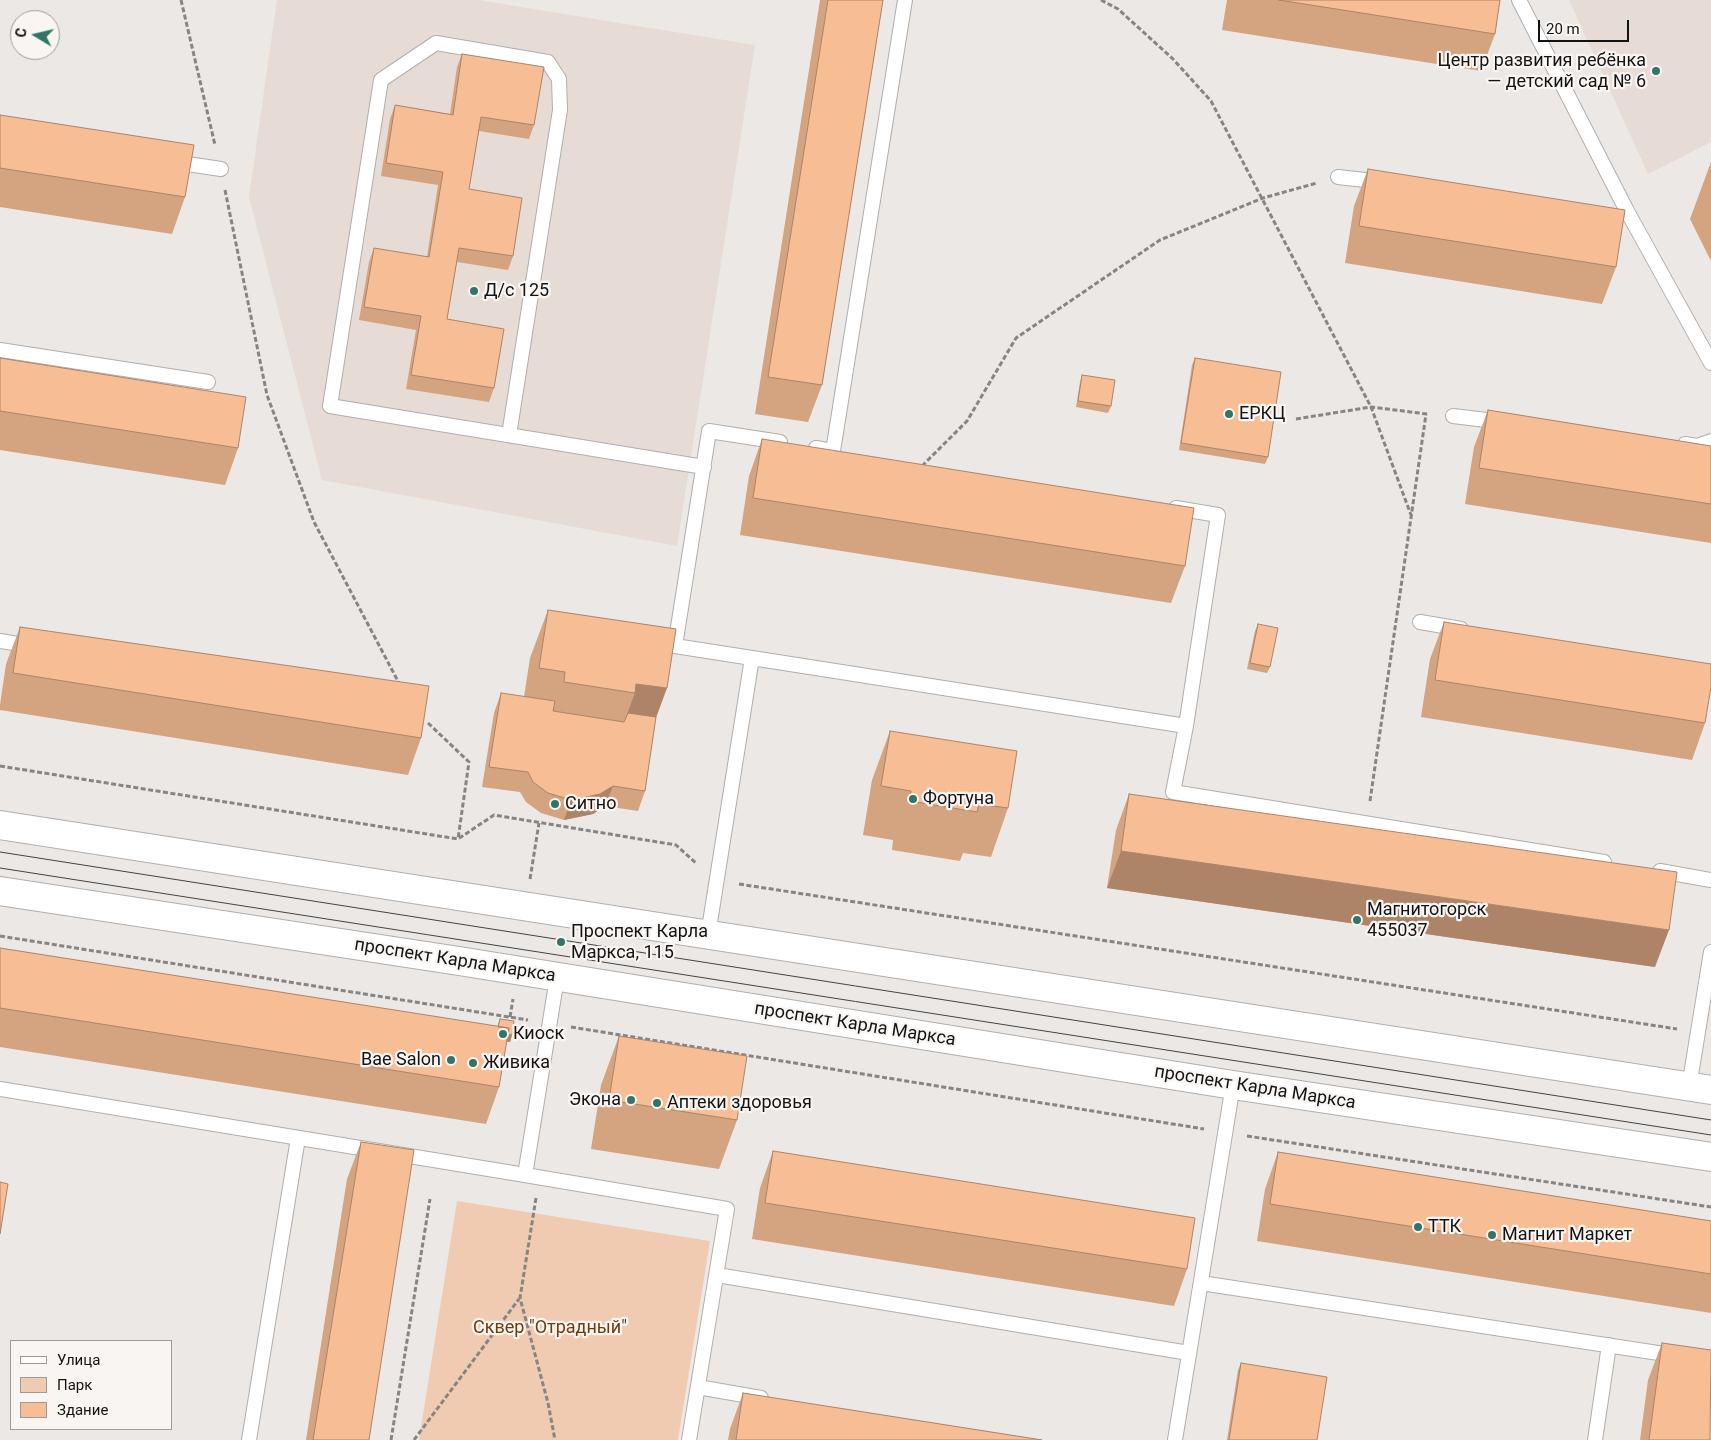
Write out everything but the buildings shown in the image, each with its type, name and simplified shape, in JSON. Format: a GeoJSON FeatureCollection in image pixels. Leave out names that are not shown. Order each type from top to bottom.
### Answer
{"type":"FeatureCollection","features":[{"type":"Feature","properties":{"kind":"main road"},"geometry":{"type":"LineString","coordinates":[[0,825],[1700,1089]]}},
{"type":"Feature","properties":{"kind":"main road","name":"проспект Карла Маркса"},"geometry":{"type":"LineString","coordinates":[[0,891],[1233,1085],[1711,1157]]}},
{"type":"Feature","properties":{"kind":"lane"},"geometry":{"type":"LineString","coordinates":[[905,0],[838,452],[710,431],[676,646],[1186,726]]}},
{"type":"Feature","properties":{"kind":"lane"},"geometry":{"type":"LineString","coordinates":[[1519,0],[1627,211],[1711,363]]}},
{"type":"Feature","properties":{"kind":"lane"},"geometry":{"type":"LineString","coordinates":[[509,435],[560,110],[559,79],[548,62],[436,44],[381,80],[330,406],[509,435],[704,466]]}},
{"type":"Feature","properties":{"kind":"lane"},"geometry":{"type":"LineString","coordinates":[[163,160],[221,169]]}},
{"type":"Feature","properties":{"kind":"lane"},"geometry":{"type":"LineString","coordinates":[[1338,177],[1395,184]]}},
{"type":"Feature","properties":{"kind":"lane"},"geometry":{"type":"LineString","coordinates":[[1607,209],[1627,211]]}},
{"type":"Feature","properties":{"kind":"lane"},"geometry":{"type":"LineString","coordinates":[[0,350],[208,382]]}},
{"type":"Feature","properties":{"kind":"lane"},"geometry":{"type":"LineString","coordinates":[[1454,416],[1522,424]]}},
{"type":"Feature","properties":{"kind":"lane"},"geometry":{"type":"LineString","coordinates":[[1668,442],[1697,446],[1711,441]]}},
{"type":"Feature","properties":{"kind":"lane"},"geometry":{"type":"LineString","coordinates":[[1158,505],[1218,515],[1186,726],[1173,792],[1623,865]]}},
{"type":"Feature","properties":{"kind":"lane"},"geometry":{"type":"LineString","coordinates":[[1420,622],[1478,632]]}},
{"type":"Feature","properties":{"kind":"lane"},"geometry":{"type":"LineString","coordinates":[[0,641],[413,709]]}},
{"type":"Feature","properties":{"kind":"lane"},"geometry":{"type":"LineString","coordinates":[[708,935],[715,880],[752,658]]}},
{"type":"Feature","properties":{"kind":"lane"},"geometry":{"type":"LineString","coordinates":[[1642,868],[1711,880]]}},
{"type":"Feature","properties":{"kind":"lane"},"geometry":{"type":"LineString","coordinates":[[1700,1089],[1698,1032],[1711,952]]}},
{"type":"Feature","properties":{"kind":"lane"},"geometry":{"type":"LineString","coordinates":[[525,1175],[557,978]]}},
{"type":"Feature","properties":{"kind":"lane"},"geometry":{"type":"LineString","coordinates":[[1175,1440],[1233,1085]]}},
{"type":"Feature","properties":{"kind":"lane"},"geometry":{"type":"LineString","coordinates":[[0,1089],[727,1209],[689,1440]]}},
{"type":"Feature","properties":{"kind":"lane"},"geometry":{"type":"LineString","coordinates":[[250,1440],[298,1138]]}},
{"type":"Feature","properties":{"kind":"lane"},"geometry":{"type":"LineString","coordinates":[[717,1274],[1190,1353]]}},
{"type":"Feature","properties":{"kind":"lane"},"geometry":{"type":"LineString","coordinates":[[1200,1283],[1711,1361]]}},
{"type":"Feature","properties":{"kind":"lane"},"geometry":{"type":"LineString","coordinates":[[1595,1440],[1609,1345]]}},
{"type":"Feature","properties":{"kind":"lane"},"geometry":{"type":"LineString","coordinates":[[698,1387],[775,1400]]}},
{"type":"Feature","properties":{"kind":"path"},"geometry":{"type":"LineString","coordinates":[[181,0],[221,169],[267,395],[314,522],[413,709],[469,762],[458,839]]}},
{"type":"Feature","properties":{"kind":"path"},"geometry":{"type":"LineString","coordinates":[[1101,0],[1118,9],[1159,46],[1211,102],[1371,407],[1411,515]]}},
{"type":"Feature","properties":{"kind":"path"},"geometry":{"type":"LineString","coordinates":[[922,466],[967,421],[1016,338],[1160,240],[1263,198],[1338,177]]}},
{"type":"Feature","properties":{"kind":"path"},"geometry":{"type":"LineString","coordinates":[[1296,419],[1371,407],[1454,416]]}},
{"type":"Feature","properties":{"kind":"path"},"geometry":{"type":"LineString","coordinates":[[0,766],[458,839],[494,816],[503,817],[676,846],[715,880],[1698,1032]]}},
{"type":"Feature","properties":{"kind":"path"},"geometry":{"type":"LineString","coordinates":[[0,936],[1225,1132],[1711,1207]]}},
{"type":"Feature","properties":{"kind":"path"},"geometry":{"type":"LineString","coordinates":[[539,1178],[520,1298],[548,1403],[555,1440]]}},
{"type":"Feature","properties":{"kind":"path"},"geometry":{"type":"LineString","coordinates":[[390,1440],[430,1200]]}},
{"type":"Feature","properties":{"kind":"path"},"geometry":{"type":"LineString","coordinates":[[414,1440],[520,1298]]}},
{"type":"Feature","properties":{"kind":"shaded area"},"geometry":{"type":"Polygon","coordinates":[[[277,0],[478,0],[755,45],[677,546],[322,480],[249,197],[277,0]]]}},
{"type":"Feature","properties":{"kind":"shaded area","name":"Центр развития ребёнка — детский сад № 6"},"geometry":{"type":"Polygon","coordinates":[[[1569,0],[1711,0],[1711,142],[1648,174],[1569,0]]]}},
{"type":"Feature","properties":{"kind":"green space","name":"Сквер \"Отрадный\""},"geometry":{"type":"Polygon","coordinates":[[[457,1201],[710,1241],[678,1440],[419,1440],[457,1201]]]}},
{"type":"Feature","properties":{"kind":"tram line"},"geometry":{"type":"LineString","coordinates":[[0,852],[1711,1120]]}},
{"type":"Feature","properties":{"kind":"tram line"},"geometry":{"type":"LineString","coordinates":[[0,868],[1711,1135]]}},
{"type":"Feature","properties":{"kind":"place","name":"Центр развития ребёнка — детский сад № 6"},"geometry":{"type":"Point","coordinates":[1656,71]}},
{"type":"Feature","properties":{"kind":"place","name":"Д/с 125"},"geometry":{"type":"Point","coordinates":[474,291]}},
{"type":"Feature","properties":{"kind":"place","name":"ЕРКЦ"},"geometry":{"type":"Point","coordinates":[1229,414]}},
{"type":"Feature","properties":{"kind":"place","name":"Фортуна"},"geometry":{"type":"Point","coordinates":[913,799]}},
{"type":"Feature","properties":{"kind":"place","name":"Ситно"},"geometry":{"type":"Point","coordinates":[555,804]}},
{"type":"Feature","properties":{"kind":"place","name":"Магнитогорск 455037"},"geometry":{"type":"Point","coordinates":[1357,920]}},
{"type":"Feature","properties":{"kind":"place","name":"Проспект Карла Маркса, 115"},"geometry":{"type":"Point","coordinates":[561,942]}},
{"type":"Feature","properties":{"kind":"place","name":"Киоск"},"geometry":{"type":"Point","coordinates":[503,1034]}},
{"type":"Feature","properties":{"kind":"place","name":"Bae Salon"},"geometry":{"type":"Point","coordinates":[451,1060]}},
{"type":"Feature","properties":{"kind":"place","name":"Живика"},"geometry":{"type":"Point","coordinates":[473,1063]}},
{"type":"Feature","properties":{"kind":"place","name":"Экона"},"geometry":{"type":"Point","coordinates":[631,1100]}},
{"type":"Feature","properties":{"kind":"place","name":"Аптеки здоровья"},"geometry":{"type":"Point","coordinates":[657,1103]}},
{"type":"Feature","properties":{"kind":"place","name":"ТТК"},"geometry":{"type":"Point","coordinates":[1418,1227]}},
{"type":"Feature","properties":{"kind":"place","name":"Магнит Маркет"},"geometry":{"type":"Point","coordinates":[1492,1235]}}]}
